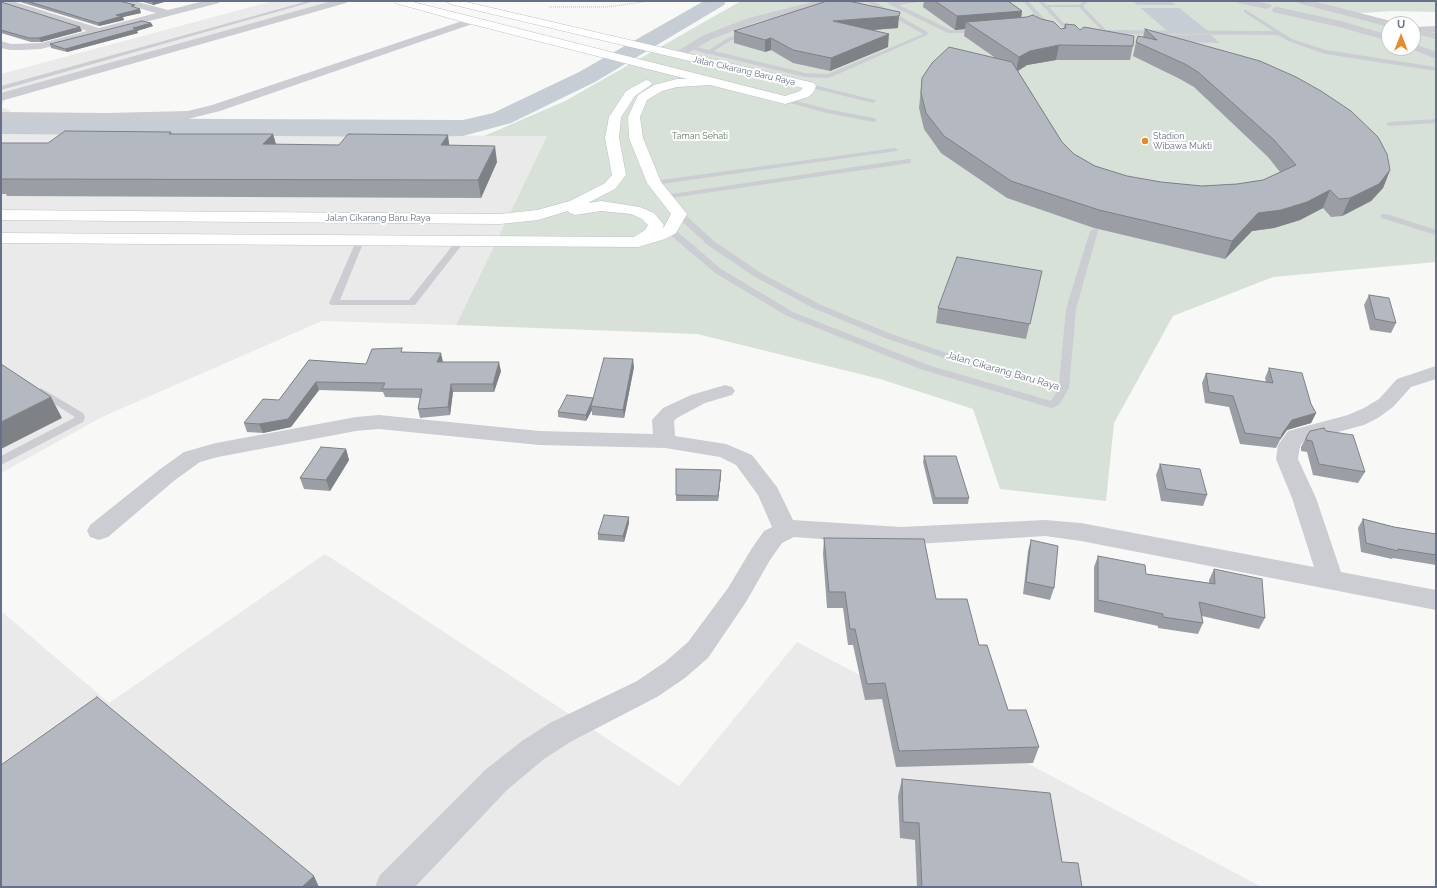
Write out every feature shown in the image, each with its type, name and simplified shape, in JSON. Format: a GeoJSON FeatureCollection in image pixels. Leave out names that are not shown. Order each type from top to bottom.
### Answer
{"type":"FeatureCollection","features":[{"type":"Feature","properties":{"kind":"main road","name":"Jalan Cikarang Baru Raya"},"geometry":{"type":"LineString","coordinates":[[398,1],[471,21],[785,100],[804,94],[809,90],[810,86],[450,1]]}},
{"type":"Feature","properties":{"kind":"main road","name":"Jalan Cikarang Baru Raya"},"geometry":{"type":"LineString","coordinates":[[1,216],[500,218],[538,215],[575,204],[610,186],[619,175],[612,138],[615,117],[630,94],[649,82],[655,74],[656,67]]}},
{"type":"Feature","properties":{"kind":"main road","name":"Jalan Cikarang Baru Raya"},"geometry":{"type":"LineString","coordinates":[[679,214],[654,183],[636,138],[634,117],[642,98],[658,88],[677,83],[711,81]]}},
{"type":"Feature","properties":{"kind":"main road"},"geometry":{"type":"LineString","coordinates":[[538,215],[601,206],[635,210],[648,216],[656,225],[651,233],[638,242]]}},
{"type":"Feature","properties":{"kind":"main road"},"geometry":{"type":"LineString","coordinates":[[1,238],[638,242],[659,236],[670,230],[679,214]]}},
{"type":"Feature","properties":{"kind":"street"},"geometry":{"type":"LineString","coordinates":[[2,1],[98,31]]}},
{"type":"Feature","properties":{"kind":"street"},"geometry":{"type":"LineString","coordinates":[[1,44],[10,47],[33,47],[216,1]]}},
{"type":"Feature","properties":{"kind":"street"},"geometry":{"type":"LineString","coordinates":[[4,94],[343,1]]}},
{"type":"Feature","properties":{"kind":"street"},"geometry":{"type":"LineString","coordinates":[[662,51],[684,39],[735,19],[807,1]]}},
{"type":"Feature","properties":{"kind":"street","name":"Jalan Cikarang Baru Raya"},"geometry":{"type":"LineString","coordinates":[[677,55],[715,34],[753,20],[832,1]]}},
{"type":"Feature","properties":{"kind":"street"},"geometry":{"type":"LineString","coordinates":[[1241,1],[1267,6],[1266,7],[1268,9],[1279,8],[1348,21],[1381,30]]}},
{"type":"Feature","properties":{"kind":"street"},"geometry":{"type":"LineString","coordinates":[[1301,1],[1381,21]]}},
{"type":"Feature","properties":{"kind":"street"},"geometry":{"type":"LineString","coordinates":[[129,2],[168,13]]}},
{"type":"Feature","properties":{"kind":"street"},"geometry":{"type":"LineString","coordinates":[[1279,8],[1381,36]]}},
{"type":"Feature","properties":{"kind":"street"},"geometry":{"type":"LineString","coordinates":[[1,116],[188,116],[204,112],[471,21]]}},
{"type":"Feature","properties":{"kind":"street"},"geometry":{"type":"LineString","coordinates":[[1421,30],[1436,29]]}},
{"type":"Feature","properties":{"kind":"street"},"geometry":{"type":"LineString","coordinates":[[1421,32],[1436,36]]}},
{"type":"Feature","properties":{"kind":"street"},"geometry":{"type":"LineString","coordinates":[[1421,43],[1436,49]]}},
{"type":"Feature","properties":{"kind":"street"},"geometry":{"type":"LineString","coordinates":[[1421,49],[1436,56]]}},
{"type":"Feature","properties":{"kind":"street"},"geometry":{"type":"LineString","coordinates":[[1331,580],[1304,498],[1287,458],[1288,446],[1296,436],[1356,420],[1386,403],[1404,384],[1436,372]]}},
{"type":"Feature","properties":{"kind":"street"},"geometry":{"type":"LineString","coordinates":[[665,441],[663,420],[670,413],[698,399],[725,390]]}},
{"type":"Feature","properties":{"kind":"street"},"geometry":{"type":"LineString","coordinates":[[99,531],[167,475],[192,457],[216,450],[356,424],[379,422],[539,438],[665,441],[726,451],[744,460],[769,494],[786,530]]}},
{"type":"Feature","properties":{"kind":"street"},"geometry":{"type":"LineString","coordinates":[[392,887],[496,780],[533,750],[561,732],[648,689],[675,670],[698,650],[737,595],[761,554],[773,537],[786,530],[797,527],[833,532],[901,536],[1045,528],[1110,537],[1436,600]]}},
{"type":"Feature","properties":{"kind":"lane"},"geometry":{"type":"LineString","coordinates":[[1,88],[313,1]]}},
{"type":"Feature","properties":{"kind":"lane"},"geometry":{"type":"LineString","coordinates":[[689,48],[805,75],[829,76],[926,34],[868,1],[819,10]]}},
{"type":"Feature","properties":{"kind":"lane"},"geometry":{"type":"LineString","coordinates":[[890,2],[923,1]]}},
{"type":"Feature","properties":{"kind":"lane"},"geometry":{"type":"LineString","coordinates":[[1025,1],[1057,36]]}},
{"type":"Feature","properties":{"kind":"lane"},"geometry":{"type":"LineString","coordinates":[[1040,1],[1077,40]]}},
{"type":"Feature","properties":{"kind":"lane"},"geometry":{"type":"LineString","coordinates":[[1044,6],[1080,6],[1088,1]]}},
{"type":"Feature","properties":{"kind":"lane"},"geometry":{"type":"LineString","coordinates":[[890,2],[950,32],[960,33],[988,31]]}},
{"type":"Feature","properties":{"kind":"lane"},"geometry":{"type":"LineString","coordinates":[[1080,6],[1105,32]]}},
{"type":"Feature","properties":{"kind":"lane"},"geometry":{"type":"LineString","coordinates":[[1246,11],[1290,40],[1325,52],[1436,69]]}},
{"type":"Feature","properties":{"kind":"lane"},"geometry":{"type":"LineString","coordinates":[[708,52],[728,40],[753,30]]}},
{"type":"Feature","properties":{"kind":"lane"},"geometry":{"type":"LineString","coordinates":[[1068,31],[1076,31]]}},
{"type":"Feature","properties":{"kind":"lane"},"geometry":{"type":"LineString","coordinates":[[1091,32],[1278,33]]}},
{"type":"Feature","properties":{"kind":"lane","name":"Jalan Cikarang Baru Raya"},"geometry":{"type":"LineString","coordinates":[[810,86],[873,101]]}},
{"type":"Feature","properties":{"kind":"lane","name":"Jalan Cikarang Baru Raya"},"geometry":{"type":"LineString","coordinates":[[785,100],[827,111],[874,120]]}},
{"type":"Feature","properties":{"kind":"lane"},"geometry":{"type":"LineString","coordinates":[[1389,124],[1436,121]]}},
{"type":"Feature","properties":{"kind":"lane"},"geometry":{"type":"LineString","coordinates":[[1395,129],[1436,127]]}},
{"type":"Feature","properties":{"kind":"lane"},"geometry":{"type":"LineString","coordinates":[[654,183],[895,150]]}},
{"type":"Feature","properties":{"kind":"lane"},"geometry":{"type":"LineString","coordinates":[[664,197],[908,161]]}},
{"type":"Feature","properties":{"kind":"lane","name":"Jalan Cikarang Baru Raya"},"geometry":{"type":"LineString","coordinates":[[670,230],[718,271],[790,314],[853,340],[924,367],[1051,404],[1055,403],[1064,388],[963,362],[888,336],[816,306],[751,271],[712,244],[679,214]]}},
{"type":"Feature","properties":{"kind":"lane"},"geometry":{"type":"LineString","coordinates":[[1384,216],[1436,234]]}},
{"type":"Feature","properties":{"kind":"lane"},"geometry":{"type":"LineString","coordinates":[[1064,388],[1071,309],[1094,231]]}},
{"type":"Feature","properties":{"kind":"lane"},"geometry":{"type":"LineString","coordinates":[[360,241],[334,303],[412,303],[460,242]]}},
{"type":"Feature","properties":{"kind":"lane"},"geometry":{"type":"LineString","coordinates":[[1,461],[76,423],[80,418],[34,387]]}},
{"type":"Feature","properties":{"kind":"path"},"geometry":{"type":"LineString","coordinates":[[542,7],[607,7],[650,1]]}},
{"type":"Feature","properties":{"kind":"shaded area"},"geometry":{"type":"Polygon","coordinates":[[[273,1],[351,1],[5,99],[1,107],[1,74],[273,1]]]}},
{"type":"Feature","properties":{"kind":"shaded area"},"geometry":{"type":"Polygon","coordinates":[[[1133,1],[1171,1],[1176,5],[1137,5],[1133,1]]]}},
{"type":"Feature","properties":{"kind":"shaded area"},"geometry":{"type":"Polygon","coordinates":[[[1141,8],[1179,8],[1208,31],[1167,31],[1141,8]]]}},
{"type":"Feature","properties":{"kind":"shaded area"},"geometry":{"type":"Polygon","coordinates":[[[1171,35],[1211,35],[1220,43],[1180,42],[1171,35]]]}},
{"type":"Feature","properties":{"kind":"shaded area"},"geometry":{"type":"Polygon","coordinates":[[[1,107],[11,111],[1,117],[1,107]]]}},
{"type":"Feature","properties":{"kind":"shaded area"},"geometry":{"type":"Polygon","coordinates":[[[1,133],[547,136],[456,325],[322,321],[102,417],[1,473],[1,133]]]}},
{"type":"Feature","properties":{"kind":"shaded area"},"geometry":{"type":"Polygon","coordinates":[[[325,554],[679,786],[797,642],[1262,887],[1,887],[1,611],[109,703],[325,554]]]}},
{"type":"Feature","properties":{"kind":"green space","name":"Taman Sehati"},"geometry":{"type":"Polygon","coordinates":[[[741,1],[1436,1],[1436,12],[1392,11],[1347,14],[1381,23],[1381,56],[1421,56],[1421,34],[1436,38],[1436,262],[1273,277],[1173,316],[1114,423],[1106,501],[1000,489],[973,409],[880,379],[697,334],[456,325],[547,136],[484,136],[565,101],[741,1]]]}},
{"type":"Feature","properties":{"kind":"building"},"geometry":{"type":"Polygon","coordinates":[[[27,1],[119,1],[135,5],[131,6],[140,9],[116,15],[122,16],[98,23],[27,1]]]}},
{"type":"Feature","properties":{"kind":"building"},"geometry":{"type":"Polygon","coordinates":[[[827,1],[848,1],[900,12],[899,16],[833,21],[889,34],[831,58],[793,50],[771,38],[765,40],[734,31],[827,1]]]}},
{"type":"Feature","properties":{"kind":"building"},"geometry":{"type":"Polygon","coordinates":[[[935,1],[1008,1],[1022,11],[957,16],[935,1]]]}},
{"type":"Feature","properties":{"kind":"building"},"geometry":{"type":"Polygon","coordinates":[[[1,2],[80,27],[39,38],[29,38],[1,30],[1,2]]]}},
{"type":"Feature","properties":{"kind":"building"},"geometry":{"type":"Polygon","coordinates":[[[1033,15],[1041,19],[1054,22],[1061,29],[1066,28],[1065,24],[1075,25],[1080,30],[1084,27],[1134,36],[1133,46],[1059,45],[1030,51],[1019,57],[966,22],[1027,17],[1033,15]]]}},
{"type":"Feature","properties":{"kind":"building"},"geometry":{"type":"Polygon","coordinates":[[[142,21],[151,23],[133,28],[137,29],[65,49],[50,44],[142,21]]]}},
{"type":"Feature","properties":{"kind":"building"},"geometry":{"type":"Polygon","coordinates":[[[1145,29],[1260,61],[1296,77],[1321,91],[1351,111],[1378,137],[1387,154],[1390,170],[1379,184],[1350,198],[1339,199],[1330,190],[1307,202],[1281,210],[1258,213],[1232,241],[1099,210],[1011,181],[944,136],[926,113],[921,93],[922,78],[932,63],[949,47],[1012,62],[1062,142],[1074,154],[1095,166],[1127,176],[1161,182],[1202,186],[1237,184],[1263,180],[1296,165],[1274,140],[1198,72],[1185,64],[1136,42],[1138,36],[1157,40],[1145,29]]]}},
{"type":"Feature","properties":{"kind":"building"},"geometry":{"type":"Polygon","coordinates":[[[65,131],[171,132],[169,134],[273,134],[263,144],[339,145],[348,134],[448,135],[441,145],[495,146],[478,180],[1,179],[1,143],[48,143],[65,131]]]}},
{"type":"Feature","properties":{"kind":"building"},"geometry":{"type":"Polygon","coordinates":[[[957,257],[1042,271],[1030,324],[938,308],[957,257]]]}},
{"type":"Feature","properties":{"kind":"building"},"geometry":{"type":"Polygon","coordinates":[[[1369,295],[1389,298],[1396,323],[1375,319],[1369,295]]]}},
{"type":"Feature","properties":{"kind":"building"},"geometry":{"type":"Polygon","coordinates":[[[402,348],[401,352],[441,353],[437,362],[499,362],[493,384],[451,384],[448,407],[418,409],[422,389],[382,389],[385,383],[316,382],[288,419],[259,424],[244,423],[263,399],[279,400],[309,360],[366,364],[372,349],[402,348]]]}},
{"type":"Feature","properties":{"kind":"building"},"geometry":{"type":"Polygon","coordinates":[[[604,358],[633,359],[623,410],[591,406],[604,358]]]}},
{"type":"Feature","properties":{"kind":"building"},"geometry":{"type":"Polygon","coordinates":[[[1,364],[51,397],[1,422],[1,364]]]}},
{"type":"Feature","properties":{"kind":"building"},"geometry":{"type":"Polygon","coordinates":[[[1269,368],[1302,373],[1311,404],[1316,413],[1292,420],[1282,434],[1281,438],[1245,433],[1233,396],[1209,392],[1206,373],[1273,383],[1269,368]]]}},
{"type":"Feature","properties":{"kind":"building"},"geometry":{"type":"Polygon","coordinates":[[[567,395],[593,398],[586,415],[558,412],[567,395]]]}},
{"type":"Feature","properties":{"kind":"building"},"geometry":{"type":"Polygon","coordinates":[[[1324,428],[1326,431],[1353,435],[1365,472],[1319,464],[1312,441],[1306,440],[1310,431],[1324,428]]]}},
{"type":"Feature","properties":{"kind":"building"},"geometry":{"type":"Polygon","coordinates":[[[321,447],[346,449],[326,480],[300,478],[321,447]]]}},
{"type":"Feature","properties":{"kind":"building"},"geometry":{"type":"Polygon","coordinates":[[[924,456],[956,456],[969,498],[935,498],[924,456]]]}},
{"type":"Feature","properties":{"kind":"building"},"geometry":{"type":"Polygon","coordinates":[[[1160,464],[1200,469],[1207,495],[1166,489],[1160,464]]]}},
{"type":"Feature","properties":{"kind":"building"},"geometry":{"type":"Polygon","coordinates":[[[676,469],[721,470],[718,496],[676,495],[676,469]]]}},
{"type":"Feature","properties":{"kind":"building"},"geometry":{"type":"Polygon","coordinates":[[[604,515],[629,517],[623,536],[598,534],[604,515]]]}},
{"type":"Feature","properties":{"kind":"building"},"geometry":{"type":"Polygon","coordinates":[[[1363,519],[1394,527],[1436,534],[1436,555],[1398,549],[1398,551],[1366,543],[1363,519]]]}},
{"type":"Feature","properties":{"kind":"building"},"geometry":{"type":"Polygon","coordinates":[[[824,538],[924,539],[936,599],[967,599],[979,645],[987,645],[1008,710],[1026,710],[1039,747],[899,751],[885,683],[867,684],[855,629],[850,629],[845,592],[829,592],[824,538]]]}},
{"type":"Feature","properties":{"kind":"building"},"geometry":{"type":"Polygon","coordinates":[[[1031,540],[1058,546],[1054,588],[1026,582],[1031,540]]]}},
{"type":"Feature","properties":{"kind":"building"},"geometry":{"type":"Polygon","coordinates":[[[1098,556],[1145,565],[1146,574],[1215,584],[1214,569],[1262,579],[1265,618],[1199,602],[1203,623],[1163,617],[1163,614],[1098,600],[1098,556]]]}},
{"type":"Feature","properties":{"kind":"building"},"geometry":{"type":"Polygon","coordinates":[[[97,697],[314,876],[302,887],[1,887],[1,765],[97,697]]]}},
{"type":"Feature","properties":{"kind":"building"},"geometry":{"type":"Polygon","coordinates":[[[902,779],[1050,793],[1062,862],[1078,863],[1082,887],[922,887],[919,823],[903,822],[902,779]]]}},
{"type":"Feature","properties":{"kind":"waterway"},"geometry":{"type":"LineString","coordinates":[[1,126],[463,128],[502,118],[587,77],[717,1]]}},
{"type":"Feature","properties":{"kind":"place","name":"Stadion Wibawa Mukti"},"geometry":{"type":"Point","coordinates":[1145,141]}}]}
